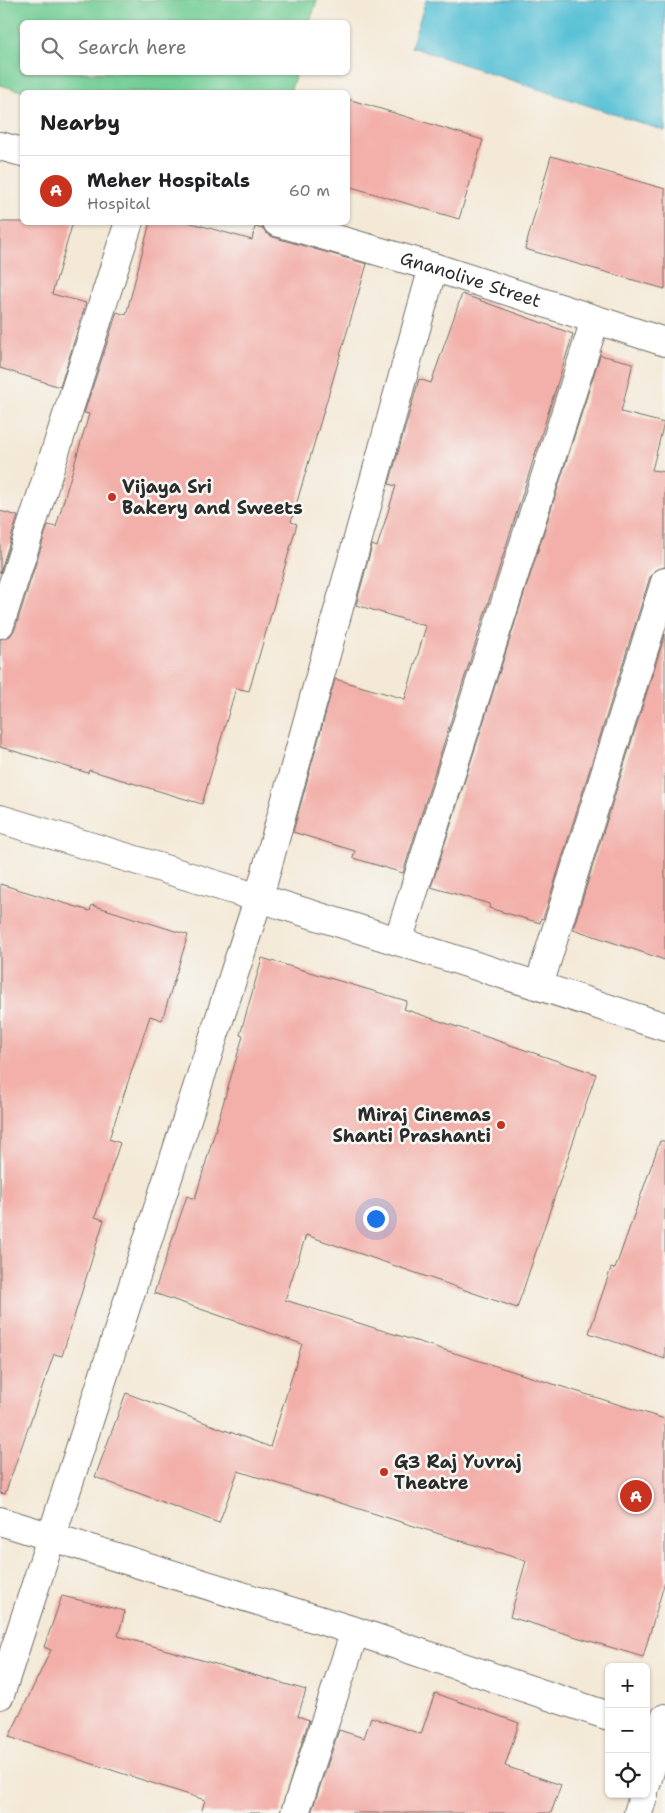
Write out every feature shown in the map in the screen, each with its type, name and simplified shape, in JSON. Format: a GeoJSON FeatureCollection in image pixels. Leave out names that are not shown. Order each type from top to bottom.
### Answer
{"type":"FeatureCollection","features":[{"type":"Feature","properties":{"kind":"street"},"geometry":{"type":"LineString","coordinates":[[0,146],[20,151]]}},
{"type":"Feature","properties":{"kind":"street"},"geometry":{"type":"LineString","coordinates":[[0,624],[128,225]]}},
{"type":"Feature","properties":{"kind":"street","name":"Gnanolive Street"},"geometry":{"type":"LineString","coordinates":[[287,225],[432,268],[665,342]]}},
{"type":"Feature","properties":{"kind":"street"},"geometry":{"type":"LineString","coordinates":[[0,1695],[259,897],[432,268]]}},
{"type":"Feature","properties":{"kind":"street"},"geometry":{"type":"LineString","coordinates":[[398,941],[595,320]]}},
{"type":"Feature","properties":{"kind":"street"},"geometry":{"type":"LineString","coordinates":[[539,985],[665,582]]}},
{"type":"Feature","properties":{"kind":"street"},"geometry":{"type":"LineString","coordinates":[[0,819],[259,897],[539,985],[665,1027]]}},
{"type":"Feature","properties":{"kind":"street"},"geometry":{"type":"LineString","coordinates":[[0,1521],[354,1631],[605,1715]]}},
{"type":"Feature","properties":{"kind":"street"},"geometry":{"type":"LineString","coordinates":[[295,1813],[354,1631]]}},
{"type":"Feature","properties":{"kind":"street"},"geometry":{"type":"LineString","coordinates":[[650,1768],[659,1729]]}},
{"type":"Feature","properties":{"kind":"street"},"geometry":{"type":"LineString","coordinates":[[638,1813],[643,1798]]}},
{"type":"Feature","properties":{"kind":"green space"},"geometry":{"type":"Polygon","coordinates":[[[0,0],[317,0],[311,20],[20,20],[20,75],[295,75],[291,90],[20,90],[0,85],[0,0]]]}},
{"type":"Feature","properties":{"kind":"water"},"geometry":{"type":"Polygon","coordinates":[[[426,0],[665,0],[665,131],[411,47],[426,0]]]}},
{"type":"Feature","properties":{"kind":"building"},"geometry":{"type":"Polygon","coordinates":[[[350,100],[483,140],[459,219],[350,187],[350,100]]]}},
{"type":"Feature","properties":{"kind":"building"},"geometry":{"type":"Polygon","coordinates":[[[551,156],[665,189],[665,289],[525,249],[551,156]]]}},
{"type":"Feature","properties":{"kind":"building"},"geometry":{"type":"Polygon","coordinates":[[[0,222],[20,222],[20,225],[72,225],[52,294],[86,303],[60,387],[0,368],[0,222]]]}},
{"type":"Feature","properties":{"kind":"building"},"geometry":{"type":"Polygon","coordinates":[[[149,225],[199,225],[252,240],[255,227],[264,229],[266,233],[273,237],[367,264],[291,522],[297,524],[249,691],[236,688],[202,804],[89,770],[88,773],[0,747],[0,639],[10,636],[15,629],[48,525],[56,527],[89,414],[84,413],[117,312],[126,315],[149,225]]]}},
{"type":"Feature","properties":{"kind":"building"},"geometry":{"type":"Polygon","coordinates":[[[462,294],[573,334],[403,873],[353,858],[355,851],[293,832],[335,679],[405,699],[426,626],[356,605],[372,545],[377,547],[396,486],[389,484],[419,379],[431,383],[462,294]]]}},
{"type":"Feature","properties":{"kind":"building"},"geometry":{"type":"Polygon","coordinates":[[[600,355],[633,363],[621,412],[664,423],[652,470],[665,472],[665,567],[655,570],[650,577],[543,919],[541,918],[540,923],[489,908],[490,904],[431,887],[600,355]]]}},
{"type":"Feature","properties":{"kind":"building"},"geometry":{"type":"Polygon","coordinates":[[[0,511],[18,516],[0,573],[0,511]]]}},
{"type":"Feature","properties":{"kind":"building"},"geometry":{"type":"Polygon","coordinates":[[[665,634],[665,960],[573,929],[665,634]]]}},
{"type":"Feature","properties":{"kind":"building"},"geometry":{"type":"Polygon","coordinates":[[[0,884],[90,911],[92,905],[188,935],[162,1020],[150,1016],[109,1139],[120,1143],[95,1217],[104,1220],[62,1356],[54,1354],[5,1494],[0,1493],[0,884]]]}},
{"type":"Feature","properties":{"kind":"building"},"geometry":{"type":"Polygon","coordinates":[[[262,958],[407,1001],[404,1009],[596,1074],[517,1308],[306,1235],[285,1300],[665,1419],[665,1581],[643,1657],[510,1617],[526,1561],[238,1471],[219,1523],[95,1477],[126,1393],[270,1447],[302,1344],[154,1293],[187,1196],[195,1199],[243,1036],[240,1035],[262,958]]]}},
{"type":"Feature","properties":{"kind":"building"},"geometry":{"type":"Polygon","coordinates":[[[660,1141],[665,1141],[665,1359],[589,1333],[611,1268],[615,1269],[660,1141]]]}},
{"type":"Feature","properties":{"kind":"building"},"geometry":{"type":"Polygon","coordinates":[[[62,1596],[125,1611],[118,1636],[306,1690],[298,1716],[309,1720],[280,1813],[201,1813],[205,1800],[9,1737],[51,1650],[44,1647],[62,1596]]]}},
{"type":"Feature","properties":{"kind":"building"},"geometry":{"type":"Polygon","coordinates":[[[435,1693],[519,1723],[505,1766],[561,1785],[551,1813],[311,1813],[339,1730],[364,1738],[371,1717],[421,1734],[435,1693]]]}},
{"type":"Feature","properties":{"kind":"place","name":"Vijaya Sri Bakery and Sweets"},"geometry":{"type":"Point","coordinates":[112,497]}},
{"type":"Feature","properties":{"kind":"place","name":"Miraj Cinemas Shanti Prashanti"},"geometry":{"type":"Point","coordinates":[501,1125]}},
{"type":"Feature","properties":{"kind":"place","name":"G3 Raj Yuvraj Theatre"},"geometry":{"type":"Point","coordinates":[384,1472]}},
{"type":"Feature","properties":{"kind":"place","name":"Meher Hospitals"},"geometry":{"type":"Point","coordinates":[636,1496]}}]}
